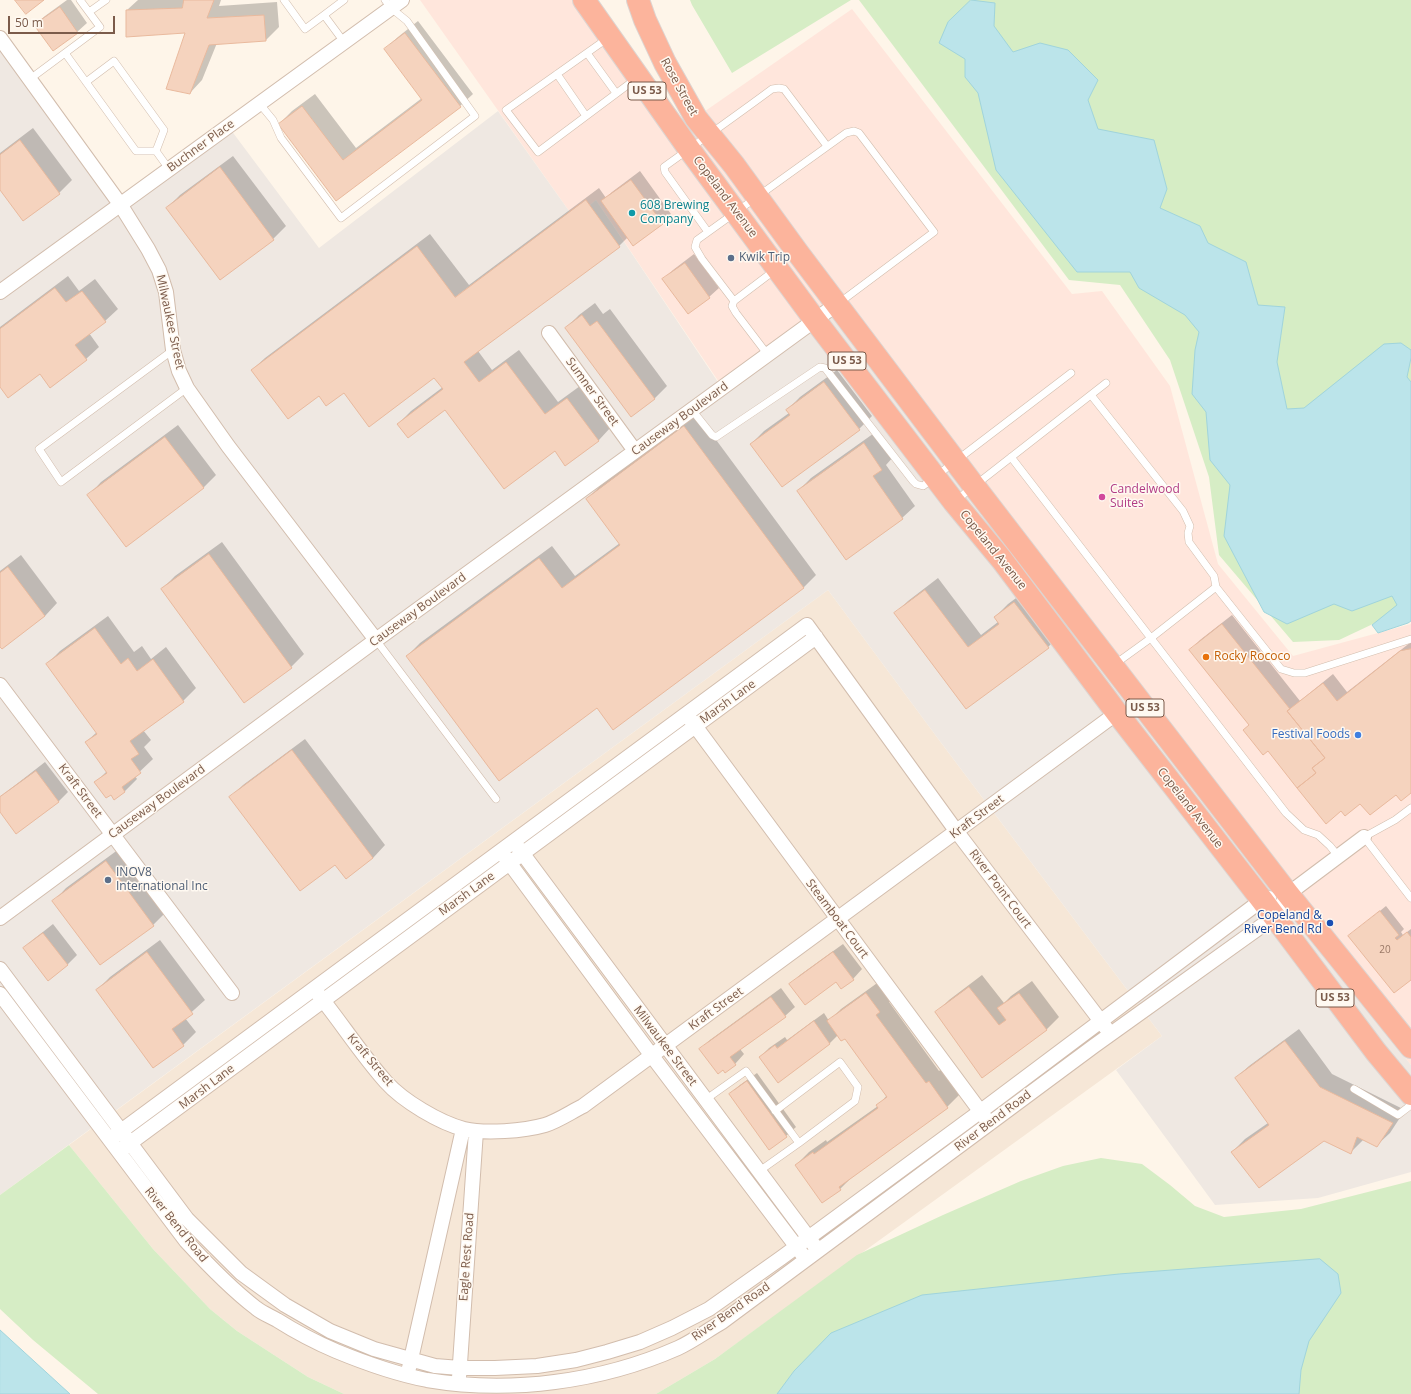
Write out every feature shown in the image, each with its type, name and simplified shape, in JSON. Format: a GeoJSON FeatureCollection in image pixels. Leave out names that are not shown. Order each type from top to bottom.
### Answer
{"type":"FeatureCollection","features":[{"type":"Feature","properties":{"kind":"highway","name":"Copeland Avenue"},"geometry":{"type":"LineString","coordinates":[[584,0],[689,149],[815,320],[954,502],[1002,560],[1117,713],[1262,900],[1376,1052],[1411,1094]]}},
{"type":"Feature","properties":{"kind":"highway","name":"Rose Street"},"geometry":{"type":"LineString","coordinates":[[638,0],[645,20],[665,63],[696,118],[734,165]]}},
{"type":"Feature","properties":{"kind":"highway","name":"Copeland Avenue"},"geometry":{"type":"LineString","coordinates":[[734,165],[955,462],[1113,665],[1288,894],[1411,1047]]}},
{"type":"Feature","properties":{"kind":"highway"},"geometry":{"type":"LineString","coordinates":[[1034,602],[1051,611],[1094,663],[1101,666],[1113,665]]}},
{"type":"Feature","properties":{"kind":"street","name":"Buchner Place"},"geometry":{"type":"LineString","coordinates":[[0,292],[344,42],[393,3]]}},
{"type":"Feature","properties":{"kind":"street","name":"Milwaukee Street"},"geometry":{"type":"LineString","coordinates":[[0,38],[120,204],[137,230],[159,270],[166,292],[169,328],[173,350],[179,371],[187,388],[228,446],[376,640]]}},
{"type":"Feature","properties":{"kind":"street","name":"Causeway Boulevard"},"geometry":{"type":"LineString","coordinates":[[0,918],[376,640],[837,304]]}},
{"type":"Feature","properties":{"kind":"street","name":"Sumner Street"},"geometry":{"type":"LineString","coordinates":[[550,333],[635,451]]}},
{"type":"Feature","properties":{"kind":"street","name":"River Point Court"},"geometry":{"type":"LineString","coordinates":[[807,625],[957,832],[1111,1033]]}},
{"type":"Feature","properties":{"kind":"street","name":"Marsh Lane"},"geometry":{"type":"LineString","coordinates":[[115,1135],[807,625]]}},
{"type":"Feature","properties":{"kind":"street","name":"Marsh Lane"},"geometry":{"type":"LineString","coordinates":[[124,1148],[816,637]]}},
{"type":"Feature","properties":{"kind":"street","name":"Kraft Street"},"geometry":{"type":"LineString","coordinates":[[0,684],[232,993]]}},
{"type":"Feature","properties":{"kind":"street","name":"Kraft Street"},"geometry":{"type":"LineString","coordinates":[[314,988],[368,1061],[387,1084],[407,1101],[426,1112],[469,1130],[514,1131],[546,1124],[583,1106],[1117,713]]}},
{"type":"Feature","properties":{"kind":"street","name":"Steamboat Court"},"geometry":{"type":"LineString","coordinates":[[686,714],[989,1123]]}},
{"type":"Feature","properties":{"kind":"street","name":"River Bend Road"},"geometry":{"type":"LineString","coordinates":[[0,969],[124,1148],[186,1241],[216,1273],[257,1309],[306,1338],[363,1362],[407,1375],[428,1380],[485,1386],[547,1384],[592,1376],[638,1364],[680,1347],[722,1322],[1111,1033],[1274,917],[1288,894],[1364,838]]}},
{"type":"Feature","properties":{"kind":"street","name":"Milwaukee Street"},"geometry":{"type":"LineString","coordinates":[[514,842],[758,1172],[818,1250]]}},
{"type":"Feature","properties":{"kind":"street","name":"Milwaukee Street"},"geometry":{"type":"LineString","coordinates":[[501,852],[652,1056],[806,1259]]}},
{"type":"Feature","properties":{"kind":"street","name":"River Bend Road"},"geometry":{"type":"LineString","coordinates":[[124,1148],[187,1219],[241,1273],[285,1306],[330,1331],[374,1349],[435,1366],[494,1368],[537,1366],[576,1360],[640,1342],[709,1309],[981,1111],[1262,900],[1288,894]]}},
{"type":"Feature","properties":{"kind":"street","name":"River Bend Road"},"geometry":{"type":"LineString","coordinates":[[0,994],[115,1135]]}},
{"type":"Feature","properties":{"kind":"street"},"geometry":{"type":"LineString","coordinates":[[407,1375],[469,1130]]}},
{"type":"Feature","properties":{"kind":"street","name":"Eagle Rest Road"},"geometry":{"type":"LineString","coordinates":[[459,1384],[469,1130]]}},
{"type":"Feature","properties":{"kind":"lane"},"geometry":{"type":"LineString","coordinates":[[30,79],[100,27],[80,0]]}},
{"type":"Feature","properties":{"kind":"lane"},"geometry":{"type":"LineString","coordinates":[[89,12],[106,0]]}},
{"type":"Feature","properties":{"kind":"lane"},"geometry":{"type":"LineString","coordinates":[[284,0],[305,29],[344,0]]}},
{"type":"Feature","properties":{"kind":"lane"},"geometry":{"type":"LineString","coordinates":[[260,103],[273,120],[281,138],[340,218],[475,116],[393,3]]}},
{"type":"Feature","properties":{"kind":"lane"},"geometry":{"type":"LineString","coordinates":[[324,15],[344,42]]}},
{"type":"Feature","properties":{"kind":"lane"},"geometry":{"type":"LineString","coordinates":[[610,37],[506,110],[538,152],[638,77]]}},
{"type":"Feature","properties":{"kind":"lane"},"geometry":{"type":"LineString","coordinates":[[65,53],[136,151],[156,151]]}},
{"type":"Feature","properties":{"kind":"lane"},"geometry":{"type":"LineString","coordinates":[[587,53],[616,93]]}},
{"type":"Feature","properties":{"kind":"lane"},"geometry":{"type":"LineString","coordinates":[[86,82],[114,61],[164,130],[156,151]]}},
{"type":"Feature","properties":{"kind":"lane"},"geometry":{"type":"LineString","coordinates":[[557,74],[586,116]]}},
{"type":"Feature","properties":{"kind":"lane"},"geometry":{"type":"LineString","coordinates":[[708,232],[664,167],[772,89],[779,88],[784,89],[827,146]]}},
{"type":"Feature","properties":{"kind":"lane"},"geometry":{"type":"LineString","coordinates":[[734,301],[702,259],[696,247],[697,240],[827,146],[846,133],[854,131],[859,133],[934,232],[837,304]]}},
{"type":"Feature","properties":{"kind":"lane"},"geometry":{"type":"LineString","coordinates":[[156,151],[169,169]]}},
{"type":"Feature","properties":{"kind":"lane"},"geometry":{"type":"LineString","coordinates":[[768,355],[732,306],[734,301],[778,268]]}},
{"type":"Feature","properties":{"kind":"lane"},"geometry":{"type":"LineString","coordinates":[[173,350],[39,449],[61,482],[187,388]]}},
{"type":"Feature","properties":{"kind":"lane"},"geometry":{"type":"LineString","coordinates":[[692,410],[712,436],[716,437],[820,368],[825,368],[913,481],[923,486],[1071,373]]}},
{"type":"Feature","properties":{"kind":"lane"},"geometry":{"type":"LineString","coordinates":[[954,502],[1106,383]]}},
{"type":"Feature","properties":{"kind":"lane"},"geometry":{"type":"LineString","coordinates":[[1091,395],[1183,511],[1190,526],[1188,533],[1189,542],[1214,576],[1216,587],[1281,669],[1294,673],[1305,673],[1411,639]]}},
{"type":"Feature","properties":{"kind":"lane"},"geometry":{"type":"LineString","coordinates":[[1011,457],[1286,813],[1304,830],[1318,835],[1338,856]]}},
{"type":"Feature","properties":{"kind":"lane"},"geometry":{"type":"LineString","coordinates":[[1113,665],[1151,638],[1216,587]]}},
{"type":"Feature","properties":{"kind":"lane"},"geometry":{"type":"LineString","coordinates":[[376,640],[496,799]]}},
{"type":"Feature","properties":{"kind":"lane"},"geometry":{"type":"LineString","coordinates":[[1411,808],[1395,820],[1364,838],[1411,898]]}},
{"type":"Feature","properties":{"kind":"lane"},"geometry":{"type":"LineString","coordinates":[[758,1172],[855,1101],[858,1087],[840,1062],[775,1111]]}},
{"type":"Feature","properties":{"kind":"lane"},"geometry":{"type":"LineString","coordinates":[[705,1100],[746,1071],[798,1143]]}},
{"type":"Feature","properties":{"kind":"lane"},"geometry":{"type":"LineString","coordinates":[[1354,1089],[1398,1115],[1411,1105]]}},
{"type":"Feature","properties":{"kind":"shaded area"},"geometry":{"type":"Polygon","coordinates":[[[420,0],[584,0],[675,132],[852,9],[1072,294],[1102,291],[1170,386],[1218,564],[1293,656],[1411,624],[1411,1065],[1282,899],[723,388],[596,200],[574,218],[420,0]]]}},
{"type":"Feature","properties":{"kind":"shaded area"},"geometry":{"type":"Polygon","coordinates":[[[0,38],[120,204],[228,126],[319,248],[498,111],[574,218],[596,200],[722,388],[837,304],[1282,899],[1411,1065],[1411,1172],[1318,1198],[1215,1205],[1116,1070],[1162,1036],[828,590],[0,1195],[0,38]]]}},
{"type":"Feature","properties":{"kind":"shaded area"},"geometry":{"type":"Polygon","coordinates":[[[828,590],[1162,1036],[715,1359],[656,1394],[344,1394],[308,1377],[237,1331],[210,1309],[153,1249],[69,1145],[828,590]]]}},
{"type":"Feature","properties":{"kind":"green space"},"geometry":{"type":"Polygon","coordinates":[[[690,0],[851,0],[732,73],[690,0]]]}},
{"type":"Feature","properties":{"kind":"green space"},"geometry":{"type":"Polygon","coordinates":[[[859,0],[1411,0],[1411,606],[1339,640],[1293,642],[1219,555],[1209,477],[1170,360],[1120,285],[1069,280],[859,0]]]}},
{"type":"Feature","properties":{"kind":"green space"},"geometry":{"type":"Polygon","coordinates":[[[69,1145],[153,1249],[210,1309],[237,1331],[308,1377],[344,1394],[98,1394],[33,1340],[0,1309],[0,1195],[69,1145]]]}},
{"type":"Feature","properties":{"kind":"green space"},"geometry":{"type":"Polygon","coordinates":[[[1101,1158],[1142,1164],[1195,1206],[1224,1217],[1301,1209],[1411,1181],[1411,1394],[656,1394],[715,1359],[857,1255],[1021,1181],[1063,1166],[1101,1158]]]}},
{"type":"Feature","properties":{"kind":"water"},"geometry":{"type":"Polygon","coordinates":[[[971,0],[995,3],[994,26],[1013,52],[1040,43],[1068,50],[1098,80],[1088,100],[1098,129],[1154,140],[1167,189],[1160,208],[1200,226],[1208,243],[1246,262],[1258,305],[1285,307],[1277,362],[1287,409],[1304,408],[1384,344],[1401,343],[1411,350],[1407,377],[1411,382],[1411,621],[1378,633],[1372,625],[1397,605],[1392,596],[1352,611],[1334,604],[1287,624],[1264,612],[1224,536],[1230,485],[1210,460],[1206,412],[1192,394],[1195,350],[1199,332],[1185,315],[1139,288],[1130,272],[1077,272],[996,170],[978,93],[965,77],[965,59],[939,43],[948,22],[971,0]]]}},
{"type":"Feature","properties":{"kind":"water"},"geometry":{"type":"Polygon","coordinates":[[[1320,1259],[1338,1274],[1341,1293],[1309,1341],[1301,1370],[1299,1394],[777,1394],[794,1371],[831,1333],[922,1295],[1119,1274],[1320,1259]]]}},
{"type":"Feature","properties":{"kind":"water"},"geometry":{"type":"Polygon","coordinates":[[[0,1330],[70,1394],[0,1394],[0,1330]]]}},
{"type":"Feature","properties":{"kind":"building"},"geometry":{"type":"Polygon","coordinates":[[[15,0],[44,0],[26,14],[15,0]]]}},
{"type":"Feature","properties":{"kind":"building"},"geometry":{"type":"Polygon","coordinates":[[[184,0],[214,0],[207,18],[264,15],[266,41],[209,45],[190,94],[166,89],[185,33],[126,37],[126,10],[182,8],[184,0]]]}},
{"type":"Feature","properties":{"kind":"building"},"geometry":{"type":"Polygon","coordinates":[[[60,7],[78,33],[53,51],[34,25],[60,7]]]}},
{"type":"Feature","properties":{"kind":"building"},"geometry":{"type":"Polygon","coordinates":[[[405,33],[461,107],[336,201],[278,124],[302,106],[343,160],[422,100],[384,49],[405,33]]]}},
{"type":"Feature","properties":{"kind":"building"},"geometry":{"type":"Polygon","coordinates":[[[20,140],[60,194],[23,221],[0,190],[0,155],[20,140]]]}},
{"type":"Feature","properties":{"kind":"building"},"geometry":{"type":"Polygon","coordinates":[[[220,167],[274,240],[220,280],[166,208],[220,167]]]}},
{"type":"Feature","properties":{"kind":"building","name":"608 Brewing Company"},"geometry":{"type":"Polygon","coordinates":[[[631,180],[663,224],[633,246],[601,201],[631,180]]]}},
{"type":"Feature","properties":{"kind":"building"},"geometry":{"type":"Polygon","coordinates":[[[586,200],[620,247],[464,362],[479,382],[506,362],[545,414],[567,398],[599,441],[565,466],[555,451],[504,489],[445,410],[408,438],[397,424],[443,389],[434,378],[369,427],[344,393],[326,406],[319,396],[288,419],[251,370],[417,246],[455,297],[586,200]]]}},
{"type":"Feature","properties":{"kind":"building"},"geometry":{"type":"Polygon","coordinates":[[[685,263],[710,298],[688,314],[662,279],[685,263]]]}},
{"type":"Feature","properties":{"kind":"building"},"geometry":{"type":"Polygon","coordinates":[[[55,288],[66,302],[82,291],[106,322],[75,345],[87,360],[50,388],[40,374],[8,398],[0,387],[0,329],[55,288]]]}},
{"type":"Feature","properties":{"kind":"building"},"geometry":{"type":"Polygon","coordinates":[[[582,315],[590,326],[597,321],[655,399],[631,417],[565,328],[582,315]]]}},
{"type":"Feature","properties":{"kind":"building"},"geometry":{"type":"Polygon","coordinates":[[[824,382],[860,430],[782,487],[750,444],[790,415],[786,410],[824,382]]]}},
{"type":"Feature","properties":{"kind":"building"},"geometry":{"type":"Polygon","coordinates":[[[684,426],[804,588],[613,730],[597,708],[499,781],[406,656],[539,558],[562,588],[620,545],[586,499],[684,426]]]}},
{"type":"Feature","properties":{"kind":"building"},"geometry":{"type":"Polygon","coordinates":[[[165,437],[204,488],[126,547],[87,495],[165,437]]]}},
{"type":"Feature","properties":{"kind":"building"},"geometry":{"type":"Polygon","coordinates":[[[864,443],[882,470],[873,476],[903,519],[846,560],[797,491],[864,443]]]}},
{"type":"Feature","properties":{"kind":"building"},"geometry":{"type":"Polygon","coordinates":[[[209,554],[292,668],[244,703],[161,589],[209,554]]]}},
{"type":"Feature","properties":{"kind":"building"},"geometry":{"type":"Polygon","coordinates":[[[8,567],[45,616],[2,649],[0,647],[0,573],[8,567]]]}},
{"type":"Feature","properties":{"kind":"building"},"geometry":{"type":"Polygon","coordinates":[[[925,590],[968,647],[999,624],[994,617],[1014,602],[1049,648],[966,709],[894,613],[925,590]]]}},
{"type":"Feature","properties":{"kind":"building"},"geometry":{"type":"Polygon","coordinates":[[[1222,624],[1290,709],[1287,711],[1325,758],[1312,768],[1316,773],[1297,788],[1268,751],[1263,755],[1243,730],[1249,725],[1189,650],[1222,624]]]}},
{"type":"Feature","properties":{"kind":"building"},"geometry":{"type":"Polygon","coordinates":[[[95,628],[121,664],[128,658],[137,671],[153,659],[184,702],[130,741],[139,754],[131,759],[141,773],[122,787],[125,792],[114,800],[111,795],[106,798],[94,782],[107,773],[85,742],[97,734],[46,664],[95,628]]]}},
{"type":"Feature","properties":{"kind":"building","name":"Festival Foods"},"geometry":{"type":"Polygon","coordinates":[[[1411,649],[1411,793],[1401,801],[1396,795],[1370,815],[1360,804],[1345,816],[1341,811],[1326,824],[1297,788],[1316,773],[1312,768],[1325,758],[1287,711],[1323,683],[1337,701],[1400,651],[1411,649]]]}},
{"type":"Feature","properties":{"kind":"building"},"geometry":{"type":"Polygon","coordinates":[[[292,750],[373,858],[346,879],[335,865],[300,891],[229,797],[292,750]]]}},
{"type":"Feature","properties":{"kind":"building"},"geometry":{"type":"Polygon","coordinates":[[[36,771],[59,802],[16,834],[0,812],[0,797],[36,771]]]}},
{"type":"Feature","properties":{"kind":"building"},"geometry":{"type":"Polygon","coordinates":[[[106,861],[154,926],[100,965],[52,901],[106,861]]]}},
{"type":"Feature","properties":{"kind":"building"},"geometry":{"type":"Polygon","coordinates":[[[1380,911],[1399,935],[1395,938],[1397,940],[1407,932],[1411,937],[1411,980],[1394,993],[1348,936],[1380,911]]]}},
{"type":"Feature","properties":{"kind":"building"},"geometry":{"type":"Polygon","coordinates":[[[43,933],[68,965],[48,981],[23,948],[43,933]]]}},
{"type":"Feature","properties":{"kind":"building"},"geometry":{"type":"Polygon","coordinates":[[[147,952],[193,1014],[172,1029],[184,1046],[153,1068],[96,990],[147,952]]]}},
{"type":"Feature","properties":{"kind":"building"},"geometry":{"type":"Polygon","coordinates":[[[833,952],[854,980],[841,989],[836,982],[805,1005],[789,984],[833,952]]]}},
{"type":"Feature","properties":{"kind":"building"},"geometry":{"type":"Polygon","coordinates":[[[969,987],[999,1025],[1006,1020],[997,1008],[1019,993],[1047,1030],[982,1078],[935,1012],[969,987]]]}},
{"type":"Feature","properties":{"kind":"building"},"geometry":{"type":"Polygon","coordinates":[[[866,993],[880,1012],[876,1015],[926,1083],[929,1081],[948,1108],[839,1187],[841,1190],[822,1203],[795,1165],[813,1152],[814,1154],[878,1108],[876,1105],[887,1097],[845,1039],[841,1041],[827,1021],[866,993]]]}},
{"type":"Feature","properties":{"kind":"building"},"geometry":{"type":"Polygon","coordinates":[[[771,997],[786,1017],[730,1057],[736,1065],[725,1073],[723,1070],[718,1074],[699,1049],[771,997]]]}},
{"type":"Feature","properties":{"kind":"building"},"geometry":{"type":"Polygon","coordinates":[[[814,1021],[830,1044],[778,1083],[759,1057],[775,1045],[777,1048],[814,1021]]]}},
{"type":"Feature","properties":{"kind":"building"},"geometry":{"type":"Polygon","coordinates":[[[1285,1041],[1320,1087],[1393,1123],[1377,1147],[1357,1137],[1351,1154],[1324,1141],[1259,1188],[1231,1152],[1269,1125],[1235,1078],[1285,1041]]]}},
{"type":"Feature","properties":{"kind":"building"},"geometry":{"type":"Polygon","coordinates":[[[747,1081],[787,1137],[769,1150],[729,1094],[747,1081]]]}},
{"type":"Feature","properties":{"kind":"place","name":"608 Brewing Company"},"geometry":{"type":"Point","coordinates":[632,213]}},
{"type":"Feature","properties":{"kind":"place","name":"Kwik Trip"},"geometry":{"type":"Point","coordinates":[731,258]}},
{"type":"Feature","properties":{"kind":"place","name":"Candelwood Suites"},"geometry":{"type":"Point","coordinates":[1102,497]}},
{"type":"Feature","properties":{"kind":"place","name":"Rocky Rococo"},"geometry":{"type":"Point","coordinates":[1206,657]}},
{"type":"Feature","properties":{"kind":"place","name":"Festival Foods"},"geometry":{"type":"Point","coordinates":[1358,735]}},
{"type":"Feature","properties":{"kind":"place","name":"INOV8 International Inc"},"geometry":{"type":"Point","coordinates":[108,880]}},
{"type":"Feature","properties":{"kind":"place","name":"Copeland & River Bend Rd"},"geometry":{"type":"Point","coordinates":[1330,923]}}]}
